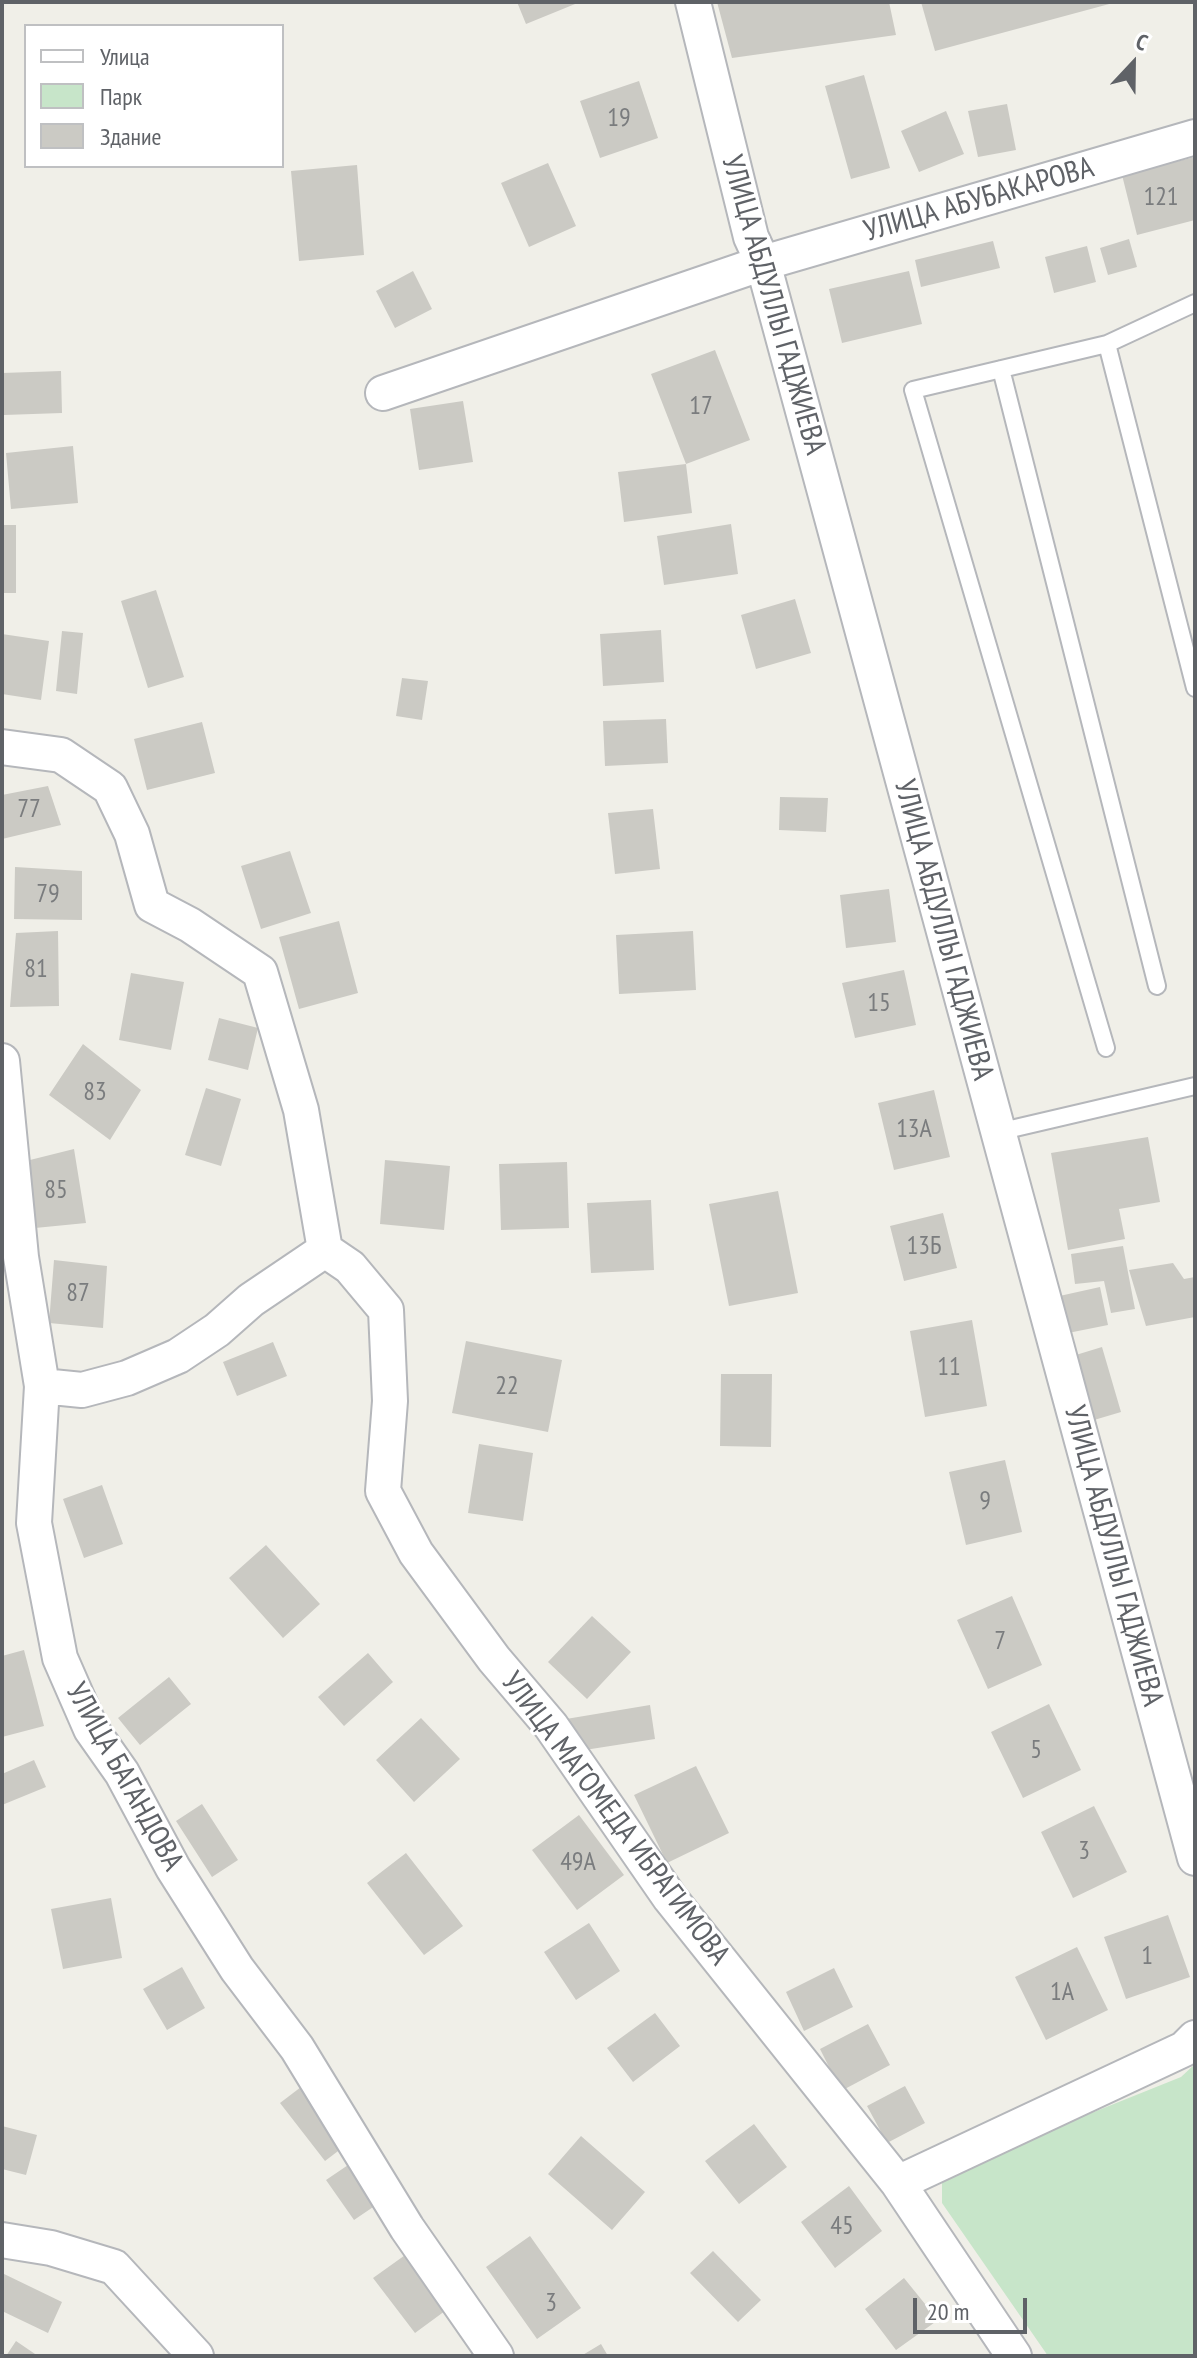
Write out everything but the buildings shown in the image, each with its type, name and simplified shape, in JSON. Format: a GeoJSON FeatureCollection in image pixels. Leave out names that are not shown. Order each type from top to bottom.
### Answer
{"type":"FeatureCollection","features":[{"type":"Feature","properties":{"kind":"street","name":"УЛИЦА АБДУЛЛЫ ГАДЖИЕВА"},"geometry":{"type":"LineString","coordinates":[[693,2],[751,237],[763,263],[1195,1858]]}},
{"type":"Feature","properties":{"kind":"street","name":"УЛИЦА АБУБАКАРОВА"},"geometry":{"type":"LineString","coordinates":[[383,393],[763,263],[1195,137]]}},
{"type":"Feature","properties":{"kind":"street"},"geometry":{"type":"LineString","coordinates":[[2,747],[61,755],[110,788],[132,834],[152,905],[190,925],[260,972],[301,1110],[325,1250],[251,1300],[217,1330],[178,1356],[127,1378],[82,1390],[42,1386]]}},
{"type":"Feature","properties":{"kind":"street","name":"УЛИЦА БАГАНДОВА"},"geometry":{"type":"LineString","coordinates":[[2,1061],[21,1257],[42,1386],[34,1523],[60,1658],[91,1729],[122,1773],[165,1855],[237,1969],[297,2048],[407,2228],[496,2356]]}},
{"type":"Feature","properties":{"kind":"street","name":"УЛИЦА МАГОМЕДА ИБРАГИМОВА"},"geometry":{"type":"LineString","coordinates":[[325,1250],[350,1267],[386,1310],[390,1401],[383,1491],[416,1553],[494,1659],[551,1726],[670,1898],[898,2183],[1014,2356]]}},
{"type":"Feature","properties":{"kind":"street"},"geometry":{"type":"LineString","coordinates":[[898,2183],[1184,2049],[1195,2038]]}},
{"type":"Feature","properties":{"kind":"street"},"geometry":{"type":"LineString","coordinates":[[2,2240],[51,2248],[114,2267],[196,2356]]}},
{"type":"Feature","properties":{"kind":"lane"},"geometry":{"type":"LineString","coordinates":[[1106,1048],[913,390],[1107,344],[1195,303]]}},
{"type":"Feature","properties":{"kind":"lane"},"geometry":{"type":"LineString","coordinates":[[1107,344],[1195,688]]}},
{"type":"Feature","properties":{"kind":"lane"},"geometry":{"type":"LineString","coordinates":[[1001,369],[1157,986]]}},
{"type":"Feature","properties":{"kind":"lane"},"geometry":{"type":"LineString","coordinates":[[998,1132],[1195,1086]]}},
{"type":"Feature","properties":{"kind":"green space"},"geometry":{"type":"Polygon","coordinates":[[[1195,2064],[1195,2356],[1048,2356],[942,2203],[942,2173],[1181,2077],[1195,2064]]]}}]}
